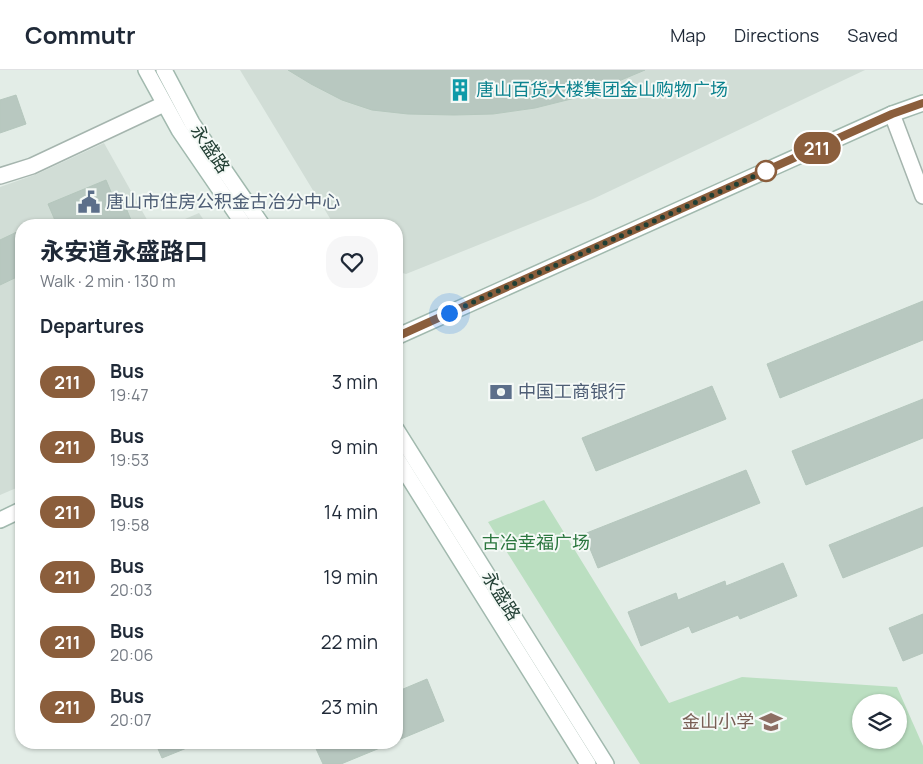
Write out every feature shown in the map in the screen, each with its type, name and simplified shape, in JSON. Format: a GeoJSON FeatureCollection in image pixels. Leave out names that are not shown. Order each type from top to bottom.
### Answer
{"type":"FeatureCollection","features":[{"type":"Feature","properties":{"kind":"main road","name":"永盛路"},"geometry":{"type":"LineString","coordinates":[[146,70],[179,130],[240,219]]}},
{"type":"Feature","properties":{"kind":"main road","name":"永盛路"},"geometry":{"type":"LineString","coordinates":[[164,70],[192,122],[258,219]]}},
{"type":"Feature","properties":{"kind":"main road"},"geometry":{"type":"LineString","coordinates":[[403,334],[892,114],[923,103]]}},
{"type":"Feature","properties":{"kind":"main road"},"geometry":{"type":"LineString","coordinates":[[0,176],[32,166],[164,104]]}},
{"type":"Feature","properties":{"kind":"main road"},"geometry":{"type":"LineString","coordinates":[[892,114],[923,196]]}},
{"type":"Feature","properties":{"kind":"main road","name":"永盛路"},"geometry":{"type":"LineString","coordinates":[[403,440],[606,764]]}},
{"type":"Feature","properties":{"kind":"main road","name":"永盛路"},"geometry":{"type":"LineString","coordinates":[[403,468],[588,764]]}},
{"type":"Feature","properties":{"kind":"main road"},"geometry":{"type":"LineString","coordinates":[[0,520],[15,513]]}},
{"type":"Feature","properties":{"kind":"shaded area","name":"唐山百货大楼集团金山购物广场"},"geometry":{"type":"Polygon","coordinates":[[[240,70],[865,70],[593,199],[406,274],[403,273],[403,219],[330,219],[240,70]]]}},
{"type":"Feature","properties":{"kind":"shaded area"},"geometry":{"type":"Polygon","coordinates":[[[104,143],[147,219],[15,219],[15,489],[0,495],[0,187],[37,174],[104,143]]]}},
{"type":"Feature","properties":{"kind":"shaded area"},"geometry":{"type":"Polygon","coordinates":[[[199,213],[203,219],[185,219],[199,213]]]}},
{"type":"Feature","properties":{"kind":"green space","name":"古冶幸福广场"},"geometry":{"type":"Polygon","coordinates":[[[544,500],[669,703],[742,677],[897,687],[900,694],[852,694],[852,749],[907,749],[907,710],[923,746],[923,764],[640,764],[488,522],[544,500]]]}},
{"type":"Feature","properties":{"kind":"building","name":"唐山百货大楼集团金山购物广场"},"geometry":{"type":"Polygon","coordinates":[[[288,70],[645,70],[583,96],[535,108],[493,114],[454,115],[408,114],[372,110],[342,100],[288,70]]]}},
{"type":"Feature","properties":{"kind":"building"},"geometry":{"type":"Polygon","coordinates":[[[16,95],[26,124],[0,133],[0,100],[16,95]]]}},
{"type":"Feature","properties":{"kind":"building","name":"唐山市住房公积金古冶分中心"},"geometry":{"type":"Polygon","coordinates":[[[106,180],[114,199],[121,196],[131,219],[54,219],[48,204],[106,180]]]}},
{"type":"Feature","properties":{"kind":"building"},"geometry":{"type":"Polygon","coordinates":[[[15,233],[15,278],[0,285],[0,240],[15,233]]]}},
{"type":"Feature","properties":{"kind":"building"},"geometry":{"type":"Polygon","coordinates":[[[923,301],[923,340],[780,398],[767,364],[923,301]]]}},
{"type":"Feature","properties":{"kind":"building"},"geometry":{"type":"Polygon","coordinates":[[[712,386],[726,419],[596,471],[582,438],[712,386]]]}},
{"type":"Feature","properties":{"kind":"building"},"geometry":{"type":"Polygon","coordinates":[[[923,399],[923,438],[806,485],[792,451],[923,399]]]}},
{"type":"Feature","properties":{"kind":"building"},"geometry":{"type":"Polygon","coordinates":[[[746,470],[760,503],[598,568],[584,534],[746,470]]]}},
{"type":"Feature","properties":{"kind":"building"},"geometry":{"type":"Polygon","coordinates":[[[923,507],[923,546],[843,578],[829,545],[923,507]]]}},
{"type":"Feature","properties":{"kind":"building"},"geometry":{"type":"Polygon","coordinates":[[[783,563],[797,596],[740,619],[738,615],[692,633],[689,626],[641,646],[628,612],[676,593],[678,600],[725,581],[726,586],[783,563]]]}},
{"type":"Feature","properties":{"kind":"building"},"geometry":{"type":"Polygon","coordinates":[[[923,614],[923,653],[903,661],[889,628],[923,614]]]}},
{"type":"Feature","properties":{"kind":"building"},"geometry":{"type":"Polygon","coordinates":[[[427,679],[444,721],[403,738],[403,689],[427,679]]]}},
{"type":"Feature","properties":{"kind":"building"},"geometry":{"type":"Polygon","coordinates":[[[158,749],[184,749],[162,758],[158,749]]]}},
{"type":"Feature","properties":{"kind":"building"},"geometry":{"type":"Polygon","coordinates":[[[316,749],[377,749],[341,764],[323,764],[316,749]]]}},
{"type":"Feature","properties":{"kind":"bus line","name":"211"},"geometry":{"type":"LineString","coordinates":[[403,334],[892,114],[923,103]]}},
{"type":"Feature","properties":{"kind":"place","name":"唐山百货大楼集团金山购物广场"},"geometry":{"type":"Point","coordinates":[460,90]}},
{"type":"Feature","properties":{"kind":"place","name":"唐山市住房公积金古冶分中心"},"geometry":{"type":"Point","coordinates":[89,202]}},
{"type":"Feature","properties":{"kind":"place","name":"中国工商银行"},"geometry":{"type":"Point","coordinates":[501,392]}},
{"type":"Feature","properties":{"kind":"place","name":"金山小学"},"geometry":{"type":"Point","coordinates":[771,722]}},
{"type":"Feature","properties":{"kind":"route"},"geometry":{"type":"LineString","coordinates":[[449,313],[768,170],[766,171]]}}]}
